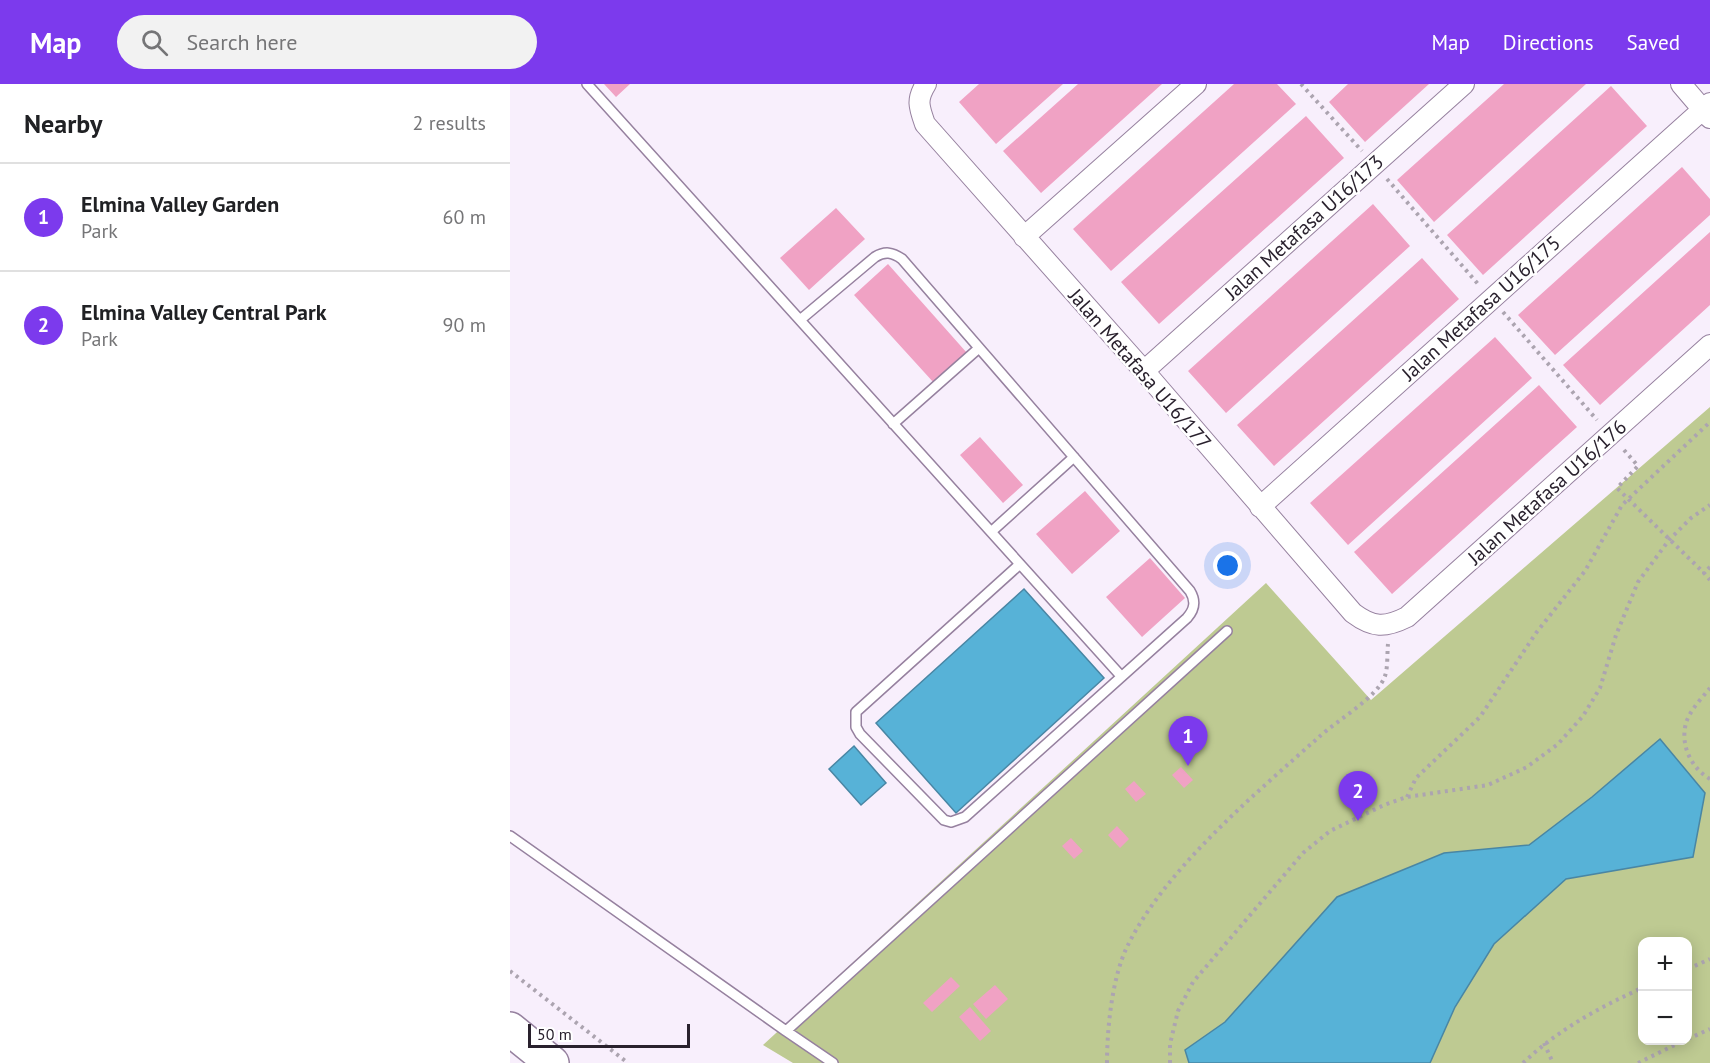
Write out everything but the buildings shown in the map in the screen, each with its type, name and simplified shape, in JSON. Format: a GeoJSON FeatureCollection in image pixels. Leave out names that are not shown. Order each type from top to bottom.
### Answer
{"type":"FeatureCollection","features":[{"type":"Feature","properties":{"kind":"highway"},"geometry":{"type":"LineString","coordinates":[[510,1029],[552,1063]]}},
{"type":"Feature","properties":{"kind":"street"},"geometry":{"type":"LineString","coordinates":[[1024,237],[1196,84]]}},
{"type":"Feature","properties":{"kind":"street","name":"Jalan Metafasa U16/173"},"geometry":{"type":"LineString","coordinates":[[1144,371],[1464,84]]}},
{"type":"Feature","properties":{"kind":"street"},"geometry":{"type":"LineString","coordinates":[[1681,84],[1708,110]]}},
{"type":"Feature","properties":{"kind":"street","name":"Jalan Metafasa U16/177"},"geometry":{"type":"LineString","coordinates":[[922,91],[920,110],[925,124],[1144,371],[1353,613],[1364,622],[1378,626]]}},
{"type":"Feature","properties":{"kind":"street","name":"Jalan Metafasa U16/175"},"geometry":{"type":"LineString","coordinates":[[1260,507],[1491,299],[1708,110]]}},
{"type":"Feature","properties":{"kind":"street","name":"Jalan Metafasa U16/176"},"geometry":{"type":"LineString","coordinates":[[1378,626],[1394,624],[1407,617],[1710,345]]}},
{"type":"Feature","properties":{"kind":"lane"},"geometry":{"type":"LineString","coordinates":[[587,84],[1121,676]]}},
{"type":"Feature","properties":{"kind":"lane"},"geometry":{"type":"LineString","coordinates":[[800,320],[875,257],[889,252],[902,259],[1194,597],[1194,605],[1187,618],[959,820],[951,822],[938,816],[860,734],[856,727],[856,712],[1020,564]]}},
{"type":"Feature","properties":{"kind":"lane"},"geometry":{"type":"LineString","coordinates":[[893,424],[979,348]]}},
{"type":"Feature","properties":{"kind":"lane"},"geometry":{"type":"LineString","coordinates":[[991,532],[1074,457]]}},
{"type":"Feature","properties":{"kind":"lane"},"geometry":{"type":"LineString","coordinates":[[786,1031],[1227,631]]}},
{"type":"Feature","properties":{"kind":"lane"},"geometry":{"type":"LineString","coordinates":[[510,836],[833,1063]]}},
{"type":"Feature","properties":{"kind":"path"},"geometry":{"type":"LineString","coordinates":[[1301,84],[1638,466],[1617,488],[1710,580]]}},
{"type":"Feature","properties":{"kind":"path"},"geometry":{"type":"LineString","coordinates":[[1407,797],[1416,778],[1480,717],[1536,633],[1585,571],[1614,516],[1627,499],[1710,422]]}},
{"type":"Feature","properties":{"kind":"path"},"geometry":{"type":"LineString","coordinates":[[1170,1063],[1170,1044],[1178,1011],[1193,982],[1303,853],[1338,827],[1364,813],[1407,797],[1488,785],[1527,767],[1558,744],[1583,716],[1600,688],[1616,635],[1638,582],[1669,540],[1710,505]]}},
{"type":"Feature","properties":{"kind":"path"},"geometry":{"type":"LineString","coordinates":[[1704,573],[1710,567]]}},
{"type":"Feature","properties":{"kind":"path"},"geometry":{"type":"LineString","coordinates":[[1710,688],[1686,721],[1684,738],[1687,754],[1696,768],[1710,779]]}},
{"type":"Feature","properties":{"kind":"path"},"geometry":{"type":"LineString","coordinates":[[1692,967],[1710,959]]}},
{"type":"Feature","properties":{"kind":"path"},"geometry":{"type":"LineString","coordinates":[[510,971],[628,1063]]}},
{"type":"Feature","properties":{"kind":"path"},"geometry":{"type":"LineString","coordinates":[[1523,1063],[1544,1043],[1587,1015],[1638,990]]}},
{"type":"Feature","properties":{"kind":"path"},"geometry":{"type":"LineString","coordinates":[[1692,1037],[1710,1029]]}},
{"type":"Feature","properties":{"kind":"path"},"geometry":{"type":"LineString","coordinates":[[1544,1043],[1553,1063]]}},
{"type":"Feature","properties":{"kind":"path"},"geometry":{"type":"LineString","coordinates":[[1638,1063],[1676,1045]]}},
{"type":"Feature","properties":{"kind":"green space"},"geometry":{"type":"Polygon","coordinates":[[[1710,407],[1710,1063],[793,1063],[763,1045],[1266,583],[1371,700],[1710,407]]]}},
{"type":"Feature","properties":{"kind":"water"},"geometry":{"type":"Polygon","coordinates":[[[1024,589],[1104,678],[956,813],[876,723],[1024,589]]]}},
{"type":"Feature","properties":{"kind":"water"},"geometry":{"type":"Polygon","coordinates":[[[1660,739],[1705,793],[1693,857],[1566,879],[1494,944],[1455,1007],[1430,1063],[1189,1063],[1185,1050],[1225,1022],[1337,897],[1444,853],[1529,845],[1592,797],[1660,739]]]}},
{"type":"Feature","properties":{"kind":"water"},"geometry":{"type":"Polygon","coordinates":[[[854,746],[886,783],[861,805],[829,769],[854,746]]]}},
{"type":"Feature","properties":{"kind":"place","name":"Elmina Valley Garden"},"geometry":{"type":"Point","coordinates":[1188,766]}},
{"type":"Feature","properties":{"kind":"place","name":"Elmina Valley Central Park"},"geometry":{"type":"Point","coordinates":[1358,821]}}]}
